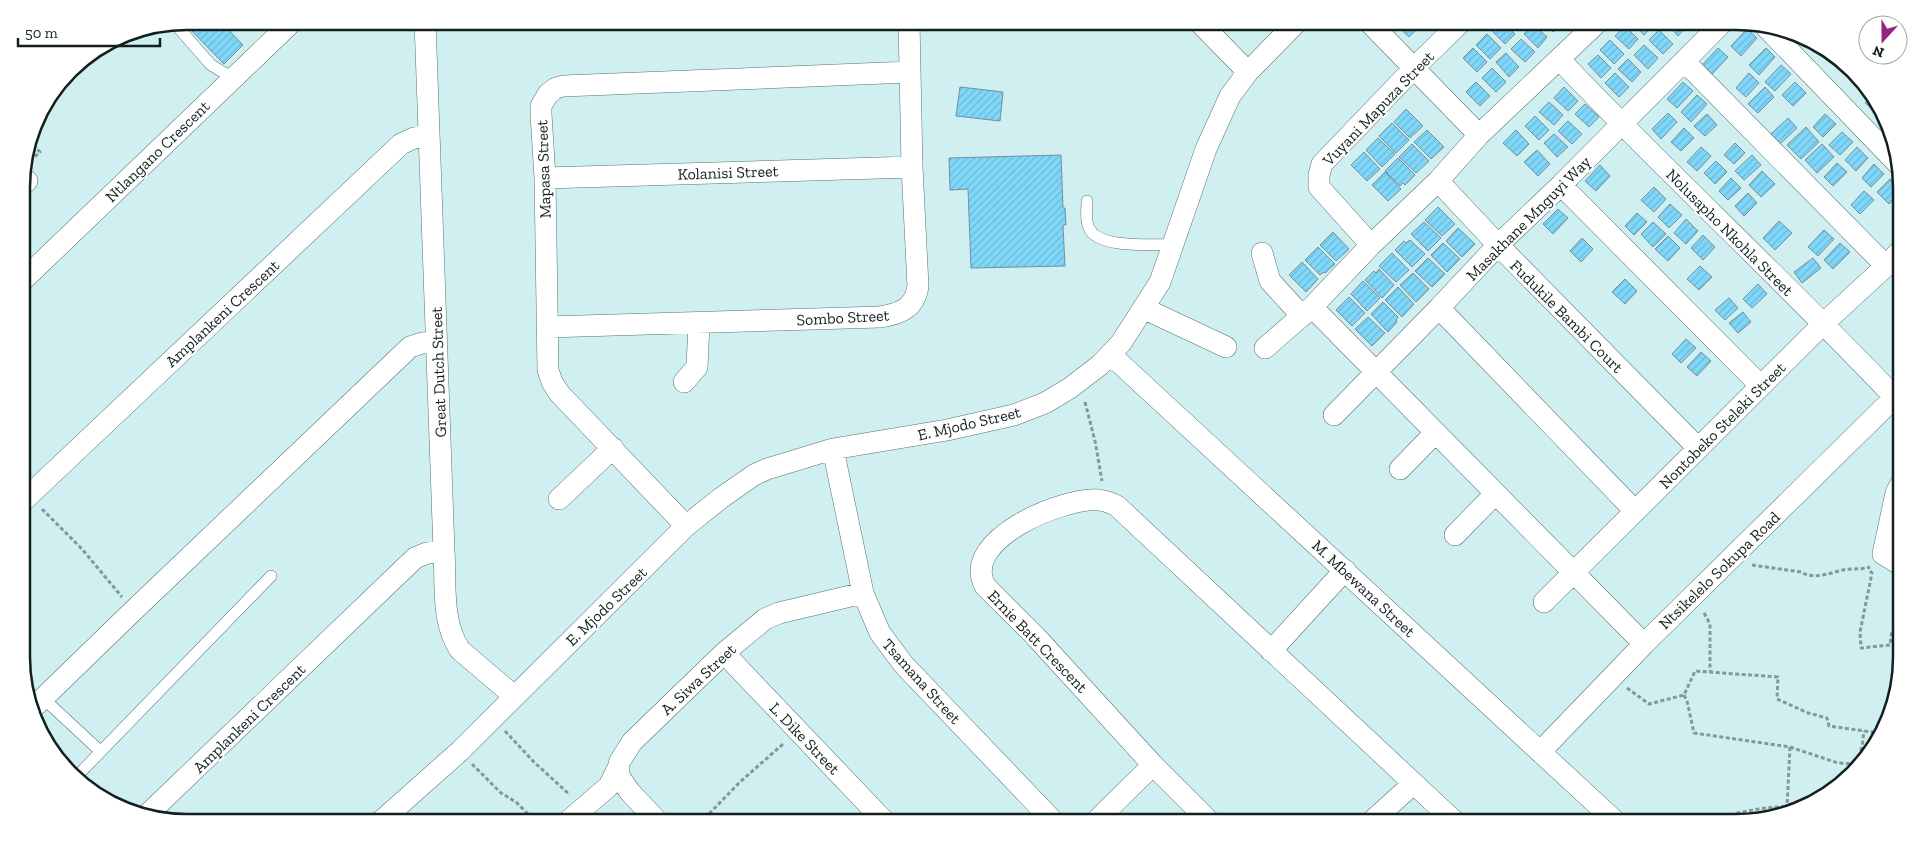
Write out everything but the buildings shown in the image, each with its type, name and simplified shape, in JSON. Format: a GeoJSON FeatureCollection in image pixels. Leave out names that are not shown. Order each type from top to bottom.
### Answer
{"type":"FeatureCollection","features":[{"type":"Feature","properties":{"kind":"street","name":"Ntlangano Crescent"},"geometry":{"type":"LineString","coordinates":[[30,273],[284,30]]}},
{"type":"Feature","properties":{"kind":"street","name":"Great Dutch Street"},"geometry":{"type":"LineString","coordinates":[[425,30],[448,622],[454,641],[460,650],[514,696]]}},
{"type":"Feature","properties":{"kind":"street","name":"Sombo Street"},"geometry":{"type":"LineString","coordinates":[[547,327],[880,317],[902,312],[914,300],[918,286],[912,167],[909,30]]}},
{"type":"Feature","properties":{"kind":"street"},"geometry":{"type":"LineString","coordinates":[[1207,30],[1248,72]]}},
{"type":"Feature","properties":{"kind":"street","name":"E. Mjodo Street"},"geometry":{"type":"LineString","coordinates":[[389,814],[460,751],[686,526],[720,498],[754,475],[795,459],[833,449],[947,430],[1007,417],[1045,403],[1083,378],[1111,355],[1160,282],[1212,136],[1230,96],[1248,72],[1289,30]]}},
{"type":"Feature","properties":{"kind":"street"},"geometry":{"type":"LineString","coordinates":[[1377,30],[1480,135]]}},
{"type":"Feature","properties":{"kind":"street","name":"Vuyani Mapuza Street"},"geometry":{"type":"LineString","coordinates":[[1371,245],[1319,187],[1319,175],[1322,164],[1453,30]]}},
{"type":"Feature","properties":{"kind":"street"},"geometry":{"type":"LineString","coordinates":[[1266,349],[1307,312],[1371,245],[1438,181],[1480,135],[1590,30]]}},
{"type":"Feature","properties":{"kind":"street","name":"Masakhane Mnguyi Way"},"geometry":{"type":"LineString","coordinates":[[1334,415],[1498,245],[1715,30]]}},
{"type":"Feature","properties":{"kind":"street"},"geometry":{"type":"LineString","coordinates":[[1773,35],[1890,156]]}},
{"type":"Feature","properties":{"kind":"street","name":"Nolusapho Nkohla Street"},"geometry":{"type":"LineString","coordinates":[[1560,60],[1621,124],[1893,391]]}},
{"type":"Feature","properties":{"kind":"street"},"geometry":{"type":"LineString","coordinates":[[1684,61],[1886,266]]}},
{"type":"Feature","properties":{"kind":"street","name":"Mapasa Street"},"geometry":{"type":"LineString","coordinates":[[686,526],[559,393],[552,382],[548,370],[545,178],[541,106],[551,92],[563,86],[910,72]]}},
{"type":"Feature","properties":{"kind":"street","name":"Amplankeni Crescent"},"geometry":{"type":"LineString","coordinates":[[30,503],[401,144],[414,138],[429,135]]}},
{"type":"Feature","properties":{"kind":"street","name":"Kolanisi Street"},"geometry":{"type":"LineString","coordinates":[[545,178],[912,167]]}},
{"type":"Feature","properties":{"kind":"street","name":"Fudukile Bambi Court"},"geometry":{"type":"LineString","coordinates":[[1438,181],[1498,245],[1698,448]]}},
{"type":"Feature","properties":{"kind":"street"},"geometry":{"type":"LineString","coordinates":[[1560,185],[1761,386]]}},
{"type":"Feature","properties":{"kind":"street"},"geometry":{"type":"LineString","coordinates":[[1262,253],[1270,281],[1377,372],[1644,644]]}},
{"type":"Feature","properties":{"kind":"street","name":"Nontobeko Steleki Street"},"geometry":{"type":"LineString","coordinates":[[1545,602],[1823,324],[1893,259]]}},
{"type":"Feature","properties":{"kind":"street"},"geometry":{"type":"LineString","coordinates":[[1143,308],[1226,347]]}},
{"type":"Feature","properties":{"kind":"street"},"geometry":{"type":"LineString","coordinates":[[1439,308],[1635,511]]}},
{"type":"Feature","properties":{"kind":"street"},"geometry":{"type":"LineString","coordinates":[[684,382],[697,367],[699,323]]}},
{"type":"Feature","properties":{"kind":"street"},"geometry":{"type":"LineString","coordinates":[[39,703],[402,354],[415,344],[436,342]]}},
{"type":"Feature","properties":{"kind":"street","name":"M. Mbewana Street"},"geometry":{"type":"LineString","coordinates":[[1111,355],[1607,814]]}},
{"type":"Feature","properties":{"kind":"street","name":"Ntsikelelo Sokupa Road"},"geometry":{"type":"LineString","coordinates":[[1540,752],[1644,644],[1893,403]]}},
{"type":"Feature","properties":{"kind":"street"},"geometry":{"type":"LineString","coordinates":[[1399,469],[1435,433]]}},
{"type":"Feature","properties":{"kind":"street"},"geometry":{"type":"LineString","coordinates":[[559,500],[613,448]]}},
{"type":"Feature","properties":{"kind":"street","name":"Tsamana Street"},"geometry":{"type":"LineString","coordinates":[[833,449],[863,593],[880,633],[904,666],[1047,814]]}},
{"type":"Feature","properties":{"kind":"street"},"geometry":{"type":"LineString","coordinates":[[1455,535],[1495,494]]}},
{"type":"Feature","properties":{"kind":"street","name":"Ernie Batt Crescent"},"geometry":{"type":"LineString","coordinates":[[1105,501],[1092,500],[1045,510],[1022,522],[1000,538],[990,550],[984,560],[981,576],[985,586],[994,596],[1036,637],[1153,765],[1203,814]]}},
{"type":"Feature","properties":{"kind":"street"},"geometry":{"type":"LineString","coordinates":[[1105,501],[1117,506],[1140,525],[1271,651],[1447,814]]}},
{"type":"Feature","properties":{"kind":"street"},"geometry":{"type":"LineString","coordinates":[[1893,503],[1876,561],[1893,564]]}},
{"type":"Feature","properties":{"kind":"street","name":"Amplankeni Crescent"},"geometry":{"type":"LineString","coordinates":[[153,810],[415,558],[427,553],[444,551]]}},
{"type":"Feature","properties":{"kind":"street"},"geometry":{"type":"LineString","coordinates":[[1271,651],[1345,570]]}},
{"type":"Feature","properties":{"kind":"street","name":"A. Siwa Street"},"geometry":{"type":"LineString","coordinates":[[576,814],[609,786],[623,754],[632,742],[724,653],[756,626],[779,613],[863,593]]}},
{"type":"Feature","properties":{"kind":"street","name":"L. Dike Street"},"geometry":{"type":"LineString","coordinates":[[724,653],[877,814]]}},
{"type":"Feature","properties":{"kind":"street"},"geometry":{"type":"LineString","coordinates":[[1102,814],[1153,765]]}},
{"type":"Feature","properties":{"kind":"street"},"geometry":{"type":"LineString","coordinates":[[618,768],[624,785],[651,814]]}},
{"type":"Feature","properties":{"kind":"street"},"geometry":{"type":"LineString","coordinates":[[1379,814],[1413,784]]}},
{"type":"Feature","properties":{"kind":"lane"},"geometry":{"type":"LineString","coordinates":[[181,30],[211,65],[233,78]]}},
{"type":"Feature","properties":{"kind":"lane"},"geometry":{"type":"LineString","coordinates":[[1087,201],[1088,227],[1097,237],[1111,243],[1173,246]]}},
{"type":"Feature","properties":{"kind":"lane"},"geometry":{"type":"LineString","coordinates":[[81,772],[271,576]]}},
{"type":"Feature","properties":{"kind":"lane"},"geometry":{"type":"LineString","coordinates":[[39,703],[100,751]]}},
{"type":"Feature","properties":{"kind":"path"},"geometry":{"type":"LineString","coordinates":[[31,167],[40,152],[35,147]]}},
{"type":"Feature","properties":{"kind":"path"},"geometry":{"type":"LineString","coordinates":[[1083,378],[1084,397],[1095,441],[1105,501]]}},
{"type":"Feature","properties":{"kind":"path"},"geometry":{"type":"LineString","coordinates":[[30,503],[82,549],[126,604]]}},
{"type":"Feature","properties":{"kind":"path"},"geometry":{"type":"LineString","coordinates":[[1737,554],[1753,566],[1801,572],[1806,575],[1831,574],[1876,561]]}},
{"type":"Feature","properties":{"kind":"path"},"geometry":{"type":"LineString","coordinates":[[1876,561],[1860,632],[1861,648],[1890,645],[1893,630]]}},
{"type":"Feature","properties":{"kind":"path"},"geometry":{"type":"LineString","coordinates":[[1695,594],[1710,624],[1710,671]]}},
{"type":"Feature","properties":{"kind":"path"},"geometry":{"type":"LineString","coordinates":[[1684,695],[1695,671],[1778,677],[1777,699],[1808,714],[1827,718],[1829,726],[1874,732]]}},
{"type":"Feature","properties":{"kind":"path"},"geometry":{"type":"LineString","coordinates":[[1612,678],[1649,704],[1684,695]]}},
{"type":"Feature","properties":{"kind":"path"},"geometry":{"type":"LineString","coordinates":[[1684,695],[1694,733],[1790,747],[1838,763],[1852,763]]}},
{"type":"Feature","properties":{"kind":"path"},"geometry":{"type":"LineString","coordinates":[[492,718],[534,762],[584,807]]}},
{"type":"Feature","properties":{"kind":"path"},"geometry":{"type":"LineString","coordinates":[[709,814],[740,782],[798,731]]}},
{"type":"Feature","properties":{"kind":"path"},"geometry":{"type":"LineString","coordinates":[[1859,755],[1864,731]]}},
{"type":"Feature","properties":{"kind":"path"},"geometry":{"type":"LineString","coordinates":[[1730,814],[1787,806],[1790,747]]}},
{"type":"Feature","properties":{"kind":"path"},"geometry":{"type":"LineString","coordinates":[[460,751],[501,793],[516,802],[528,814]]}}]}
